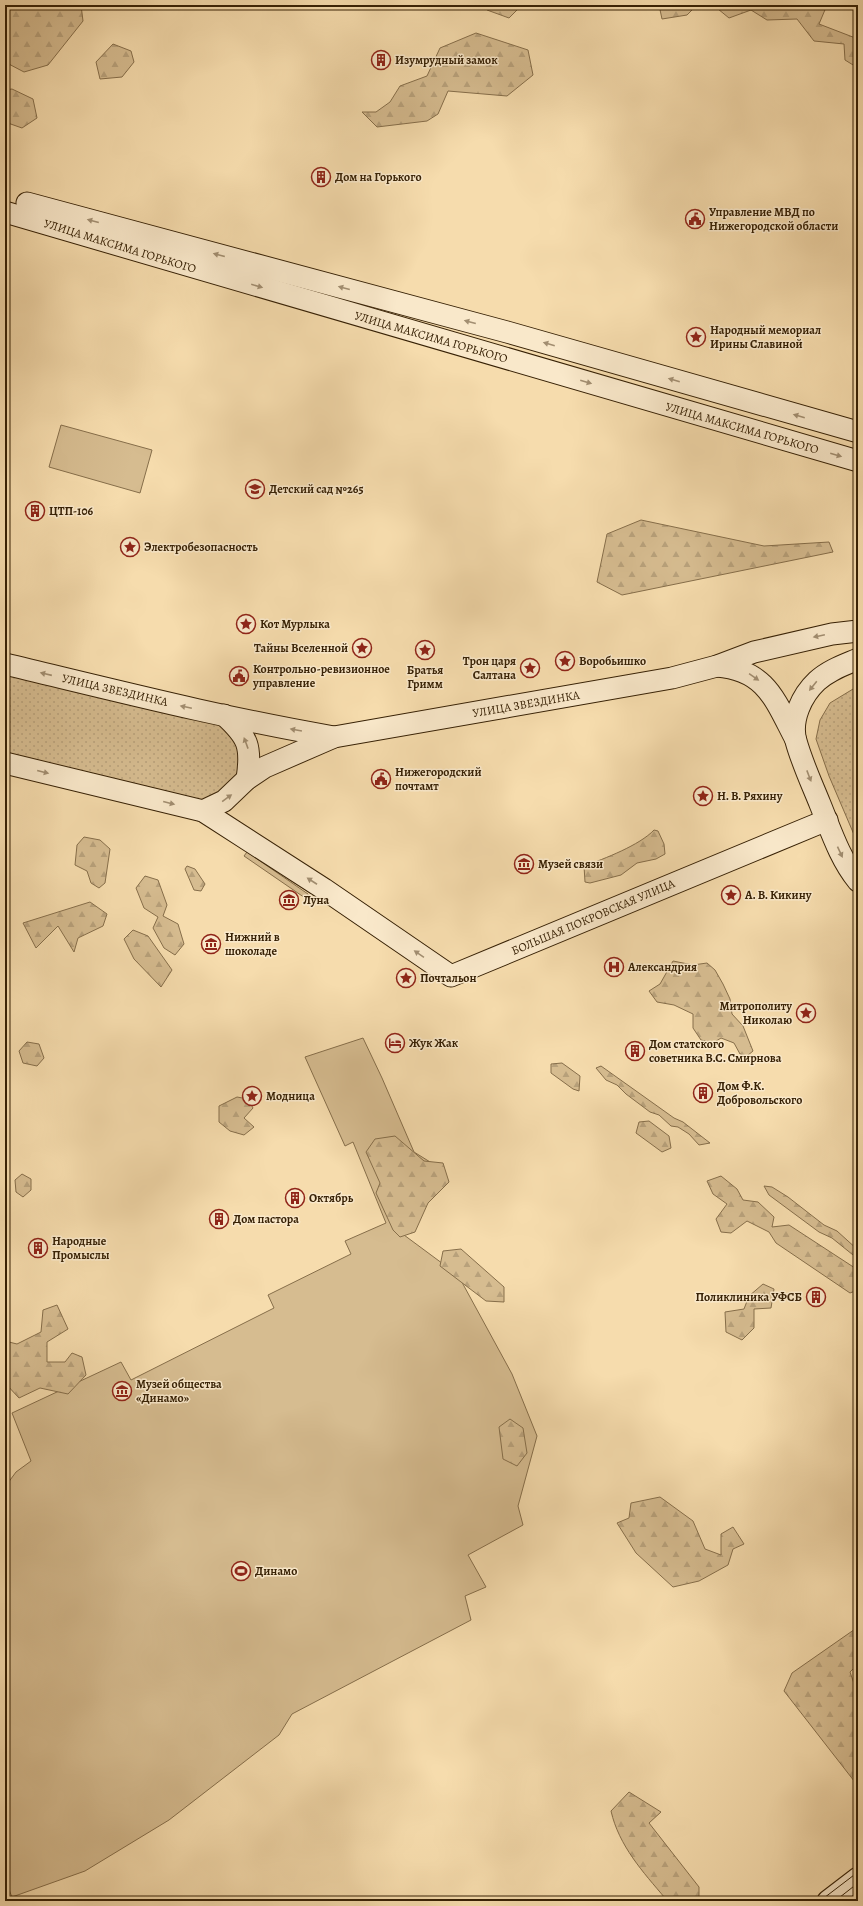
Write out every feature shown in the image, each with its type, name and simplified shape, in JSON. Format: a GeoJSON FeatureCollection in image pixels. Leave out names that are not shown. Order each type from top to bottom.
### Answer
{"type":"FeatureCollection","features":[{"type":"Feature","properties":{"kind":"street","name":"УЛИЦА МАКСИМА ГОРЬКОГО"},"geometry":{"type":"LineString","coordinates":[[5,197],[507,332],[858,432]]}},
{"type":"Feature","properties":{"kind":"street","name":"УЛИЦА МАКСИМА ГОРЬКОГО"},"geometry":{"type":"LineString","coordinates":[[5,212],[858,461]]}},
{"type":"Feature","properties":{"kind":"street","name":"УЛИЦА ЗВЕЗДИНКА"},"geometry":{"type":"LineString","coordinates":[[203,811],[224,801],[237,791],[247,779],[265,767],[334,737],[646,682],[718,666],[754,652],[832,634],[858,631]]}},
{"type":"Feature","properties":{"kind":"street"},"geometry":{"type":"LineString","coordinates":[[858,659],[834,670],[818,680],[803,698],[795,719],[796,740],[827,820],[841,855],[850,872],[858,881]]}},
{"type":"Feature","properties":{"kind":"street","name":"УЛИЦА ЗВЕЗДИНКА"},"geometry":{"type":"LineString","coordinates":[[5,664],[224,715],[334,737]]}},
{"type":"Feature","properties":{"kind":"street","name":"УЛИЦА ЗВЕЗДИНКА"},"geometry":{"type":"LineString","coordinates":[[718,666],[742,670],[766,686],[796,740]]}},
{"type":"Feature","properties":{"kind":"street"},"geometry":{"type":"LineString","coordinates":[[224,715],[241,731],[248,749],[249,764],[247,779]]}},
{"type":"Feature","properties":{"kind":"street"},"geometry":{"type":"LineString","coordinates":[[5,763],[203,811]]}},
{"type":"Feature","properties":{"kind":"street","name":"БОЛЬШАЯ ПОКРОВСКАЯ УЛИЦА"},"geometry":{"type":"LineString","coordinates":[[203,811],[324,889],[451,976],[827,820]]}},
{"type":"Feature","properties":{"kind":"street"},"geometry":{"type":"LineString","coordinates":[[828,1901],[858,1878]]}},
{"type":"Feature","properties":{"kind":"green space"},"geometry":{"type":"Polygon","coordinates":[[[8,5],[81,5],[83,21],[48,65],[24,72],[5,62],[5,9],[8,5]]]}},
{"type":"Feature","properties":{"kind":"green space"},"geometry":{"type":"Polygon","coordinates":[[[482,5],[522,5],[509,18],[487,10],[482,5]]]}},
{"type":"Feature","properties":{"kind":"green space"},"geometry":{"type":"Polygon","coordinates":[[[659,5],[697,5],[687,15],[662,19],[659,5]]]}},
{"type":"Feature","properties":{"kind":"green space"},"geometry":{"type":"Polygon","coordinates":[[[719,5],[827,5],[819,24],[858,39],[858,68],[845,60],[844,44],[814,41],[797,19],[767,20],[751,10],[729,18],[718,9],[719,5]]]}},
{"type":"Feature","properties":{"kind":"green space"},"geometry":{"type":"Polygon","coordinates":[[[476,33],[528,50],[533,75],[507,96],[448,91],[438,114],[427,121],[377,127],[362,112],[376,112],[390,102],[400,86],[427,76],[440,48],[476,33]]]}},
{"type":"Feature","properties":{"kind":"green space"},"geometry":{"type":"Polygon","coordinates":[[[113,44],[131,51],[134,62],[122,77],[100,79],[96,62],[113,44]]]}},
{"type":"Feature","properties":{"kind":"green space"},"geometry":{"type":"Polygon","coordinates":[[[12,89],[33,99],[37,118],[22,128],[5,122],[5,90],[12,89]]]}},
{"type":"Feature","properties":{"kind":"green space"},"geometry":{"type":"Polygon","coordinates":[[[61,425],[152,450],[140,493],[49,467],[61,425]]]}},
{"type":"Feature","properties":{"kind":"green space"},"geometry":{"type":"Polygon","coordinates":[[[641,520],[764,546],[829,542],[833,552],[622,595],[597,582],[607,534],[641,520]]]}},
{"type":"Feature","properties":{"kind":"green space"},"geometry":{"type":"Polygon","coordinates":[[[5,672],[220,722],[239,746],[240,772],[230,787],[203,800],[193,800],[5,755],[5,672]]]}},
{"type":"Feature","properties":{"kind":"green space"},"geometry":{"type":"Polygon","coordinates":[[[858,686],[858,844],[829,776],[816,739],[820,720],[830,703],[858,686]]]}},
{"type":"Feature","properties":{"kind":"green space"},"geometry":{"type":"Polygon","coordinates":[[[654,830],[658,831],[664,844],[665,854],[656,859],[637,863],[621,875],[590,883],[585,882],[584,866],[631,846],[648,836],[654,830]]]}},
{"type":"Feature","properties":{"kind":"green space"},"geometry":{"type":"Polygon","coordinates":[[[84,837],[100,840],[110,849],[105,883],[99,888],[91,883],[87,871],[75,865],[77,845],[84,837]]]}},
{"type":"Feature","properties":{"kind":"green space"},"geometry":{"type":"Polygon","coordinates":[[[247,852],[308,894],[308,900],[244,856],[247,852]]]}},
{"type":"Feature","properties":{"kind":"green space"},"geometry":{"type":"Polygon","coordinates":[[[187,866],[195,869],[205,884],[201,891],[194,890],[185,869],[187,866]]]}},
{"type":"Feature","properties":{"kind":"green space"},"geometry":{"type":"Polygon","coordinates":[[[145,876],[158,880],[167,905],[163,916],[178,924],[184,944],[175,955],[164,948],[153,928],[158,917],[144,908],[136,888],[145,876]]]}},
{"type":"Feature","properties":{"kind":"green space"},"geometry":{"type":"Polygon","coordinates":[[[90,902],[107,914],[103,926],[78,938],[74,952],[58,926],[36,948],[23,923],[90,902]]]}},
{"type":"Feature","properties":{"kind":"green space"},"geometry":{"type":"Polygon","coordinates":[[[133,930],[148,936],[172,970],[161,987],[134,959],[124,939],[133,930]]]}},
{"type":"Feature","properties":{"kind":"green space"},"geometry":{"type":"Polygon","coordinates":[[[673,961],[693,965],[707,963],[715,970],[730,999],[732,1014],[743,1026],[753,1051],[747,1056],[740,1054],[734,1043],[721,1038],[713,1043],[701,1040],[693,1028],[693,1014],[674,1005],[657,1002],[649,991],[660,984],[673,961]]]}},
{"type":"Feature","properties":{"kind":"green space","name":"Динамо"},"geometry":{"type":"Polygon","coordinates":[[[363,1038],[414,1152],[443,1170],[404,1235],[458,1275],[512,1374],[537,1436],[518,1506],[523,1525],[468,1555],[486,1587],[465,1596],[471,1620],[292,1714],[279,1735],[169,1820],[85,1871],[12,1897],[5,1880],[5,1487],[16,1472],[31,1461],[12,1413],[121,1362],[131,1380],[274,1308],[268,1295],[351,1254],[345,1241],[386,1223],[353,1142],[345,1146],[305,1057],[363,1038]]]}},
{"type":"Feature","properties":{"kind":"green space"},"geometry":{"type":"Polygon","coordinates":[[[27,1042],[39,1044],[44,1058],[37,1066],[23,1063],[19,1051],[27,1042]]]}},
{"type":"Feature","properties":{"kind":"green space"},"geometry":{"type":"Polygon","coordinates":[[[562,1063],[580,1076],[579,1091],[573,1089],[551,1073],[551,1064],[562,1063]]]}},
{"type":"Feature","properties":{"kind":"green space"},"geometry":{"type":"Polygon","coordinates":[[[601,1066],[674,1118],[683,1122],[710,1143],[699,1145],[689,1134],[678,1127],[671,1126],[659,1115],[650,1112],[626,1094],[617,1085],[606,1080],[596,1068],[601,1066]]]}},
{"type":"Feature","properties":{"kind":"green space"},"geometry":{"type":"Polygon","coordinates":[[[237,1097],[248,1099],[253,1108],[244,1118],[254,1127],[244,1135],[230,1131],[219,1122],[219,1106],[237,1097]]]}},
{"type":"Feature","properties":{"kind":"green space"},"geometry":{"type":"Polygon","coordinates":[[[649,1121],[669,1136],[671,1148],[662,1152],[636,1133],[639,1122],[649,1121]]]}},
{"type":"Feature","properties":{"kind":"green space"},"geometry":{"type":"Polygon","coordinates":[[[395,1136],[424,1161],[443,1163],[449,1182],[428,1203],[415,1232],[400,1237],[393,1230],[376,1193],[380,1183],[366,1152],[375,1139],[395,1136]]]}},
{"type":"Feature","properties":{"kind":"green space"},"geometry":{"type":"Polygon","coordinates":[[[22,1174],[31,1179],[31,1190],[23,1197],[16,1192],[15,1180],[22,1174]]]}},
{"type":"Feature","properties":{"kind":"green space"},"geometry":{"type":"Polygon","coordinates":[[[721,1176],[737,1189],[743,1200],[758,1202],[774,1217],[772,1227],[789,1225],[858,1270],[858,1290],[850,1293],[776,1243],[769,1232],[747,1221],[731,1233],[721,1232],[716,1219],[727,1204],[713,1194],[707,1181],[721,1176]]]}},
{"type":"Feature","properties":{"kind":"green space"},"geometry":{"type":"Polygon","coordinates":[[[764,1186],[772,1187],[788,1197],[824,1225],[837,1231],[858,1250],[858,1259],[832,1238],[819,1232],[769,1195],[764,1186]]]}},
{"type":"Feature","properties":{"kind":"green space"},"geometry":{"type":"Polygon","coordinates":[[[461,1249],[504,1287],[504,1302],[486,1301],[440,1266],[443,1251],[461,1249]]]}},
{"type":"Feature","properties":{"kind":"green space"},"geometry":{"type":"Polygon","coordinates":[[[763,1284],[774,1289],[771,1308],[754,1309],[754,1328],[742,1340],[726,1332],[725,1312],[744,1309],[749,1296],[763,1284]]]}},
{"type":"Feature","properties":{"kind":"green space"},"geometry":{"type":"Polygon","coordinates":[[[57,1305],[68,1329],[47,1342],[47,1362],[65,1362],[72,1353],[82,1357],[86,1375],[68,1394],[40,1388],[19,1398],[5,1383],[5,1341],[17,1344],[41,1332],[43,1310],[57,1305]]]}},
{"type":"Feature","properties":{"kind":"green space"},"geometry":{"type":"Polygon","coordinates":[[[510,1419],[523,1428],[527,1453],[517,1466],[503,1459],[499,1427],[510,1419]]]}},
{"type":"Feature","properties":{"kind":"green space"},"geometry":{"type":"Polygon","coordinates":[[[660,1497],[693,1521],[705,1549],[721,1555],[721,1534],[733,1527],[744,1544],[733,1549],[728,1565],[699,1581],[673,1587],[636,1553],[617,1523],[629,1518],[631,1503],[660,1497]]]}},
{"type":"Feature","properties":{"kind":"green space"},"geometry":{"type":"Polygon","coordinates":[[[858,1627],[858,1664],[850,1672],[858,1695],[858,1786],[784,1691],[792,1673],[858,1627]]]}},
{"type":"Feature","properties":{"kind":"green space"},"geometry":{"type":"Polygon","coordinates":[[[629,1792],[661,1812],[649,1823],[699,1887],[699,1901],[666,1901],[633,1858],[620,1836],[611,1811],[629,1792]]]}},
{"type":"Feature","properties":{"kind":"tram line"},"geometry":{"type":"LineString","coordinates":[[820,1901],[858,1872]]}},
{"type":"Feature","properties":{"kind":"tram line"},"geometry":{"type":"LineString","coordinates":[[835,1901],[858,1883]]}},
{"type":"Feature","properties":{"kind":"place","name":"Изумрудный замок"},"geometry":{"type":"Point","coordinates":[381,60]}},
{"type":"Feature","properties":{"kind":"place","name":"Дом на Горького"},"geometry":{"type":"Point","coordinates":[321,177]}},
{"type":"Feature","properties":{"kind":"place","name":"Управление МВД по Нижегородской области"},"geometry":{"type":"Point","coordinates":[695,219]}},
{"type":"Feature","properties":{"kind":"place","name":"Народный мемориал Ирины Славиной"},"geometry":{"type":"Point","coordinates":[696,337]}},
{"type":"Feature","properties":{"kind":"place","name":"Детский сад №265"},"geometry":{"type":"Point","coordinates":[255,489]}},
{"type":"Feature","properties":{"kind":"place","name":"ЦТП-106"},"geometry":{"type":"Point","coordinates":[35,511]}},
{"type":"Feature","properties":{"kind":"place","name":"Электробезопасность"},"geometry":{"type":"Point","coordinates":[130,547]}},
{"type":"Feature","properties":{"kind":"place","name":"Кот Мурлыка"},"geometry":{"type":"Point","coordinates":[246,624]}},
{"type":"Feature","properties":{"kind":"place","name":"Тайны Вселенной"},"geometry":{"type":"Point","coordinates":[362,648]}},
{"type":"Feature","properties":{"kind":"place","name":"Братья Гримм"},"geometry":{"type":"Point","coordinates":[425,650]}},
{"type":"Feature","properties":{"kind":"place","name":"Воробьишко"},"geometry":{"type":"Point","coordinates":[565,661]}},
{"type":"Feature","properties":{"kind":"place","name":"Трон царя Салтана"},"geometry":{"type":"Point","coordinates":[530,668]}},
{"type":"Feature","properties":{"kind":"place","name":"Контрольно-ревизионное управление"},"geometry":{"type":"Point","coordinates":[239,676]}},
{"type":"Feature","properties":{"kind":"place","name":"Нижегородский почтамт"},"geometry":{"type":"Point","coordinates":[381,779]}},
{"type":"Feature","properties":{"kind":"place","name":"Н. В. Ряхину"},"geometry":{"type":"Point","coordinates":[703,796]}},
{"type":"Feature","properties":{"kind":"place","name":"Музей связи"},"geometry":{"type":"Point","coordinates":[524,864]}},
{"type":"Feature","properties":{"kind":"place","name":"А. В. Кикину"},"geometry":{"type":"Point","coordinates":[731,895]}},
{"type":"Feature","properties":{"kind":"place","name":"Луна"},"geometry":{"type":"Point","coordinates":[289,900]}},
{"type":"Feature","properties":{"kind":"place","name":"Нижний в шоколаде"},"geometry":{"type":"Point","coordinates":[211,944]}},
{"type":"Feature","properties":{"kind":"place","name":"Александрия"},"geometry":{"type":"Point","coordinates":[614,967]}},
{"type":"Feature","properties":{"kind":"place","name":"Почтальон"},"geometry":{"type":"Point","coordinates":[406,978]}},
{"type":"Feature","properties":{"kind":"place","name":"Митрополиту Николаю"},"geometry":{"type":"Point","coordinates":[806,1013]}},
{"type":"Feature","properties":{"kind":"place","name":"Жук Жак"},"geometry":{"type":"Point","coordinates":[395,1043]}},
{"type":"Feature","properties":{"kind":"place","name":"Дом статского советника В.С. Смирнова"},"geometry":{"type":"Point","coordinates":[635,1051]}},
{"type":"Feature","properties":{"kind":"place","name":"Дом Ф.К. Добровольского"},"geometry":{"type":"Point","coordinates":[703,1093]}},
{"type":"Feature","properties":{"kind":"place","name":"Модница"},"geometry":{"type":"Point","coordinates":[252,1096]}},
{"type":"Feature","properties":{"kind":"place","name":"Октябрь"},"geometry":{"type":"Point","coordinates":[295,1198]}},
{"type":"Feature","properties":{"kind":"place","name":"Дом пастора"},"geometry":{"type":"Point","coordinates":[219,1219]}},
{"type":"Feature","properties":{"kind":"place","name":"Народные Промыслы"},"geometry":{"type":"Point","coordinates":[38,1248]}},
{"type":"Feature","properties":{"kind":"place","name":"Поликлиника УФСБ"},"geometry":{"type":"Point","coordinates":[816,1297]}},
{"type":"Feature","properties":{"kind":"place","name":"Музей общества «Динамо»"},"geometry":{"type":"Point","coordinates":[122,1391]}},
{"type":"Feature","properties":{"kind":"place","name":"Динамо"},"geometry":{"type":"Point","coordinates":[241,1571]}}]}
